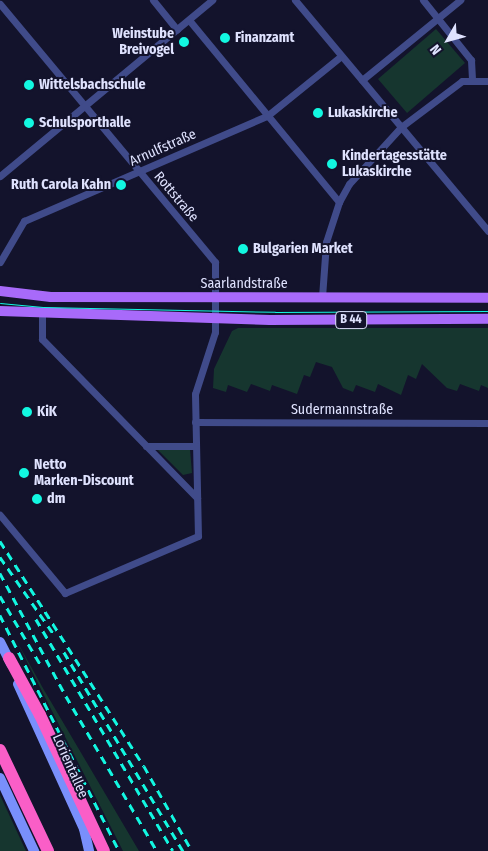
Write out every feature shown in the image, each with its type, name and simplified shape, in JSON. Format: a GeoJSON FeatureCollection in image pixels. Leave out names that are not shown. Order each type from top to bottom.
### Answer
{"type":"FeatureCollection","features":[{"type":"Feature","properties":{"kind":"highway"},"geometry":{"type":"LineString","coordinates":[[9,658],[94,827],[104,851]]}},
{"type":"Feature","properties":{"kind":"highway"},"geometry":{"type":"LineString","coordinates":[[0,750],[42,849]]}},
{"type":"Feature","properties":{"kind":"main road","name":"Saarlandstraße"},"geometry":{"type":"LineString","coordinates":[[0,291],[51,297],[488,298]]}},
{"type":"Feature","properties":{"kind":"main road","name":"B 44"},"geometry":{"type":"LineString","coordinates":[[0,311],[215,317],[488,319]]}},
{"type":"Feature","properties":{"kind":"main road","name":"Lorientallee"},"geometry":{"type":"LineString","coordinates":[[0,642],[9,658],[22,694],[84,829],[88,851]]}},
{"type":"Feature","properties":{"kind":"main road"},"geometry":{"type":"LineString","coordinates":[[0,778],[42,849]]}},
{"type":"Feature","properties":{"kind":"street"},"geometry":{"type":"LineString","coordinates":[[153,0],[177,30]]}},
{"type":"Feature","properties":{"kind":"street"},"geometry":{"type":"LineString","coordinates":[[0,176],[212,0]]}},
{"type":"Feature","properties":{"kind":"street"},"geometry":{"type":"LineString","coordinates":[[295,0],[488,231]]}},
{"type":"Feature","properties":{"kind":"street"},"geometry":{"type":"LineString","coordinates":[[423,0],[471,60],[472,81]]}},
{"type":"Feature","properties":{"kind":"street"},"geometry":{"type":"LineString","coordinates":[[362,80],[460,0]]}},
{"type":"Feature","properties":{"kind":"street","name":"Rottstraße"},"geometry":{"type":"LineString","coordinates":[[0,4],[215,262],[215,332],[195,394],[198,536],[65,594],[0,515]]}},
{"type":"Feature","properties":{"kind":"street"},"geometry":{"type":"LineString","coordinates":[[189,20],[339,202]]}},
{"type":"Feature","properties":{"kind":"street","name":"Arnulfstraße"},"geometry":{"type":"LineString","coordinates":[[0,262],[24,222],[267,116],[341,56]]}},
{"type":"Feature","properties":{"kind":"street"},"geometry":{"type":"LineString","coordinates":[[322,298],[326,242],[339,202],[371,157],[401,128],[462,80],[488,81]]}},
{"type":"Feature","properties":{"kind":"street"},"geometry":{"type":"LineString","coordinates":[[42,313],[42,339],[197,498]]}},
{"type":"Feature","properties":{"kind":"street","name":"Sudermannstraße"},"geometry":{"type":"LineString","coordinates":[[195,422],[488,423]]}},
{"type":"Feature","properties":{"kind":"street"},"geometry":{"type":"LineString","coordinates":[[146,446],[196,446]]}},
{"type":"Feature","properties":{"kind":"green space"},"geometry":{"type":"Polygon","coordinates":[[[436,29],[465,63],[407,113],[378,79],[436,29]]]}},
{"type":"Feature","properties":{"kind":"green space"},"geometry":{"type":"Polygon","coordinates":[[[238,328],[488,328],[488,388],[481,385],[479,391],[460,384],[457,391],[447,388],[422,364],[416,379],[408,375],[401,395],[378,384],[375,392],[356,385],[353,392],[343,388],[332,367],[316,362],[310,377],[304,375],[297,394],[272,385],[270,391],[251,384],[247,392],[228,385],[226,392],[213,388],[214,369],[232,331],[238,328]]]}},
{"type":"Feature","properties":{"kind":"green space"},"geometry":{"type":"Polygon","coordinates":[[[190,449],[192,473],[183,475],[158,450],[190,449]]]}},
{"type":"Feature","properties":{"kind":"green space"},"geometry":{"type":"Polygon","coordinates":[[[15,638],[44,690],[139,851],[123,851],[15,638]]]}},
{"type":"Feature","properties":{"kind":"green space"},"geometry":{"type":"Polygon","coordinates":[[[0,795],[26,851],[0,851],[0,795]]]}},
{"type":"Feature","properties":{"kind":"tram line"},"geometry":{"type":"LineString","coordinates":[[0,303],[43,307],[275,312],[488,311]]}},
{"type":"Feature","properties":{"kind":"railway"},"geometry":{"type":"LineString","coordinates":[[0,541],[144,766],[192,851]]}},
{"type":"Feature","properties":{"kind":"railway"},"geometry":{"type":"LineString","coordinates":[[0,557],[53,633]]}},
{"type":"Feature","properties":{"kind":"railway"},"geometry":{"type":"LineString","coordinates":[[0,573],[66,696],[157,851]]}},
{"type":"Feature","properties":{"kind":"railway"},"geometry":{"type":"LineString","coordinates":[[0,596],[42,667]]}},
{"type":"Feature","properties":{"kind":"railway"},"geometry":{"type":"LineString","coordinates":[[0,615],[119,851]]}},
{"type":"Feature","properties":{"kind":"railway"},"geometry":{"type":"LineString","coordinates":[[36,619],[173,851]]}},
{"type":"Feature","properties":{"kind":"railway"},"geometry":{"type":"LineString","coordinates":[[64,652],[183,851]]}},
{"type":"Feature","properties":{"kind":"place","name":"Finanzamt"},"geometry":{"type":"Point","coordinates":[225,38]}},
{"type":"Feature","properties":{"kind":"place","name":"Weinstube Breivogel"},"geometry":{"type":"Point","coordinates":[184,42]}},
{"type":"Feature","properties":{"kind":"place","name":"Wittelsbachschule"},"geometry":{"type":"Point","coordinates":[29,85]}},
{"type":"Feature","properties":{"kind":"place","name":"Lukaskirche"},"geometry":{"type":"Point","coordinates":[318,113]}},
{"type":"Feature","properties":{"kind":"place","name":"Schulsporthalle"},"geometry":{"type":"Point","coordinates":[29,123]}},
{"type":"Feature","properties":{"kind":"place","name":"Kindertagesstätte Lukaskirche"},"geometry":{"type":"Point","coordinates":[332,164]}},
{"type":"Feature","properties":{"kind":"place","name":"Ruth Carola Kahn"},"geometry":{"type":"Point","coordinates":[121,185]}},
{"type":"Feature","properties":{"kind":"place","name":"Bulgarien Market"},"geometry":{"type":"Point","coordinates":[243,249]}},
{"type":"Feature","properties":{"kind":"place","name":"KiK"},"geometry":{"type":"Point","coordinates":[27,412]}},
{"type":"Feature","properties":{"kind":"place","name":"Netto Marken-Discount"},"geometry":{"type":"Point","coordinates":[24,473]}},
{"type":"Feature","properties":{"kind":"place","name":"dm"},"geometry":{"type":"Point","coordinates":[37,499]}}]}
